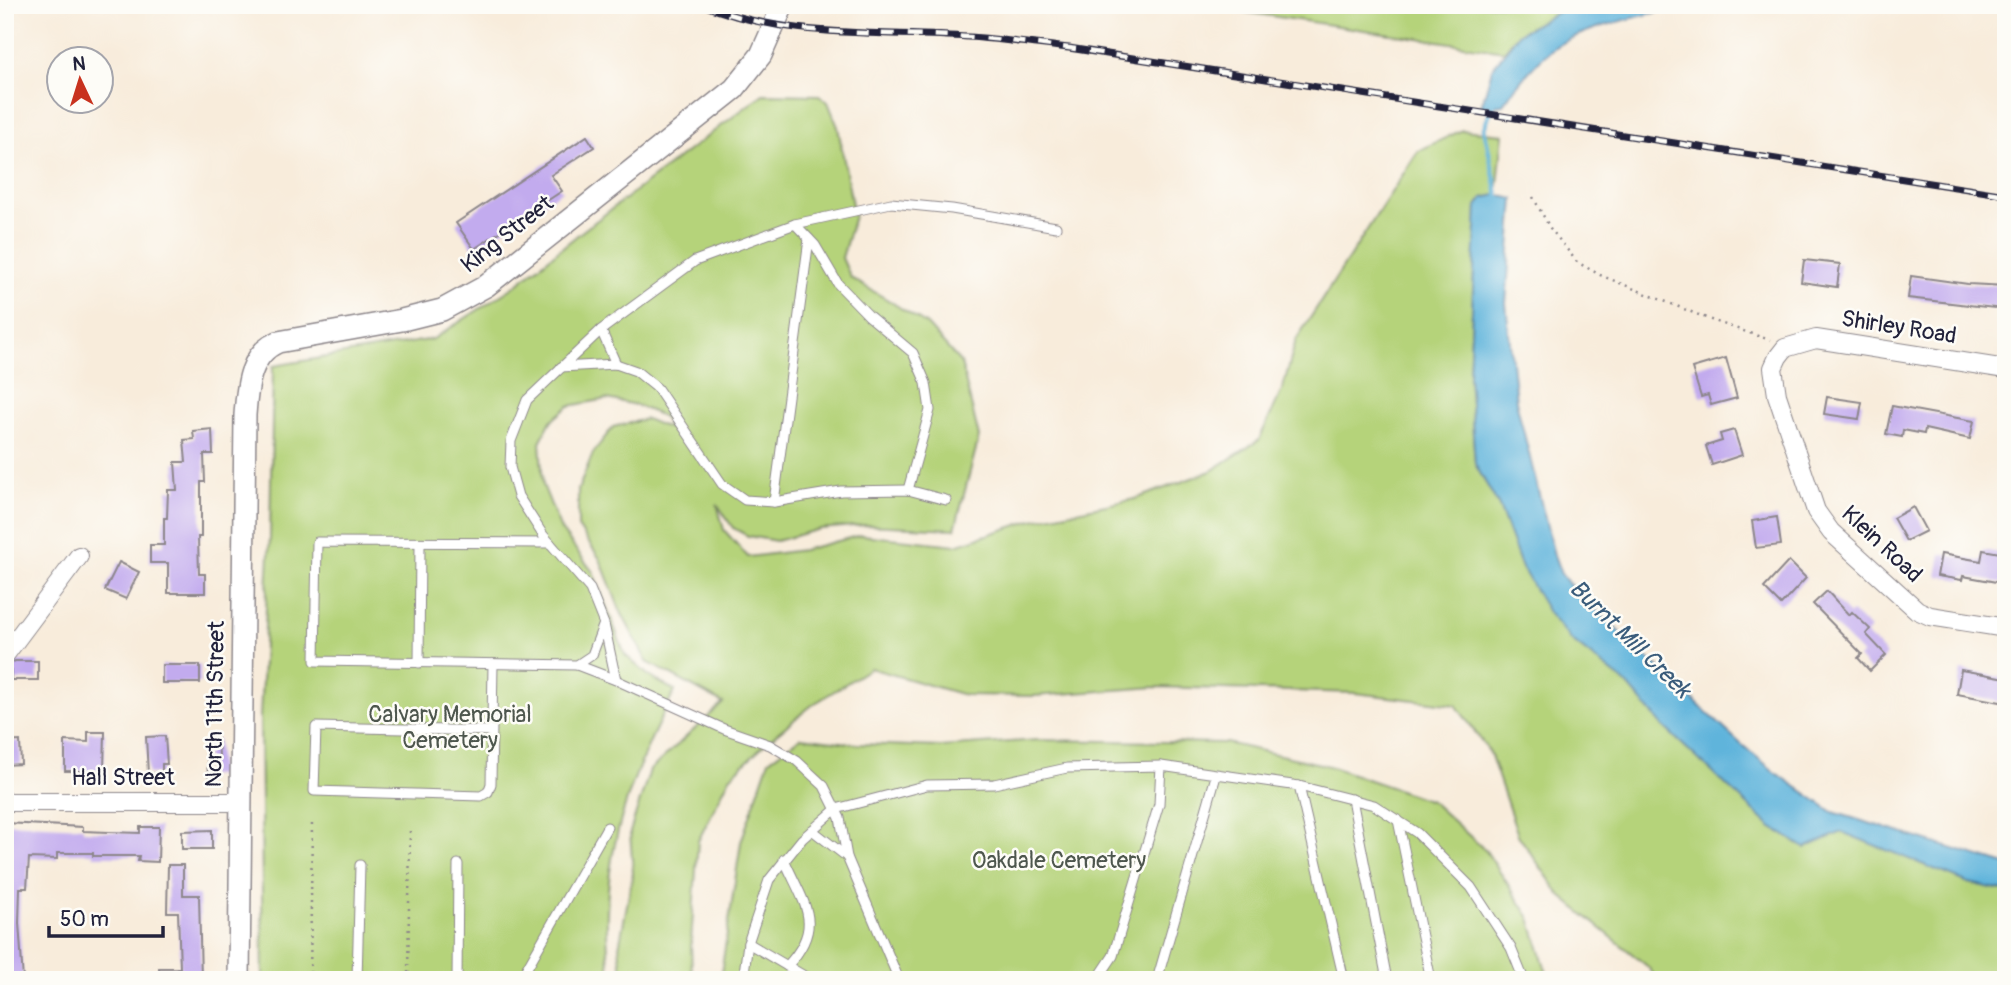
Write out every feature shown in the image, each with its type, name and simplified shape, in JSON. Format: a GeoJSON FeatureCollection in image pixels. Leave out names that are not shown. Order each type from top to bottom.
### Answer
{"type":"FeatureCollection","features":[{"type":"Feature","properties":{"kind":"street","name":"King Street"},"geometry":{"type":"LineString","coordinates":[[245,430],[249,381],[255,363],[266,347],[278,342],[402,320],[442,310],[486,286],[734,89],[761,55],[783,5]]}},
{"type":"Feature","properties":{"kind":"street","name":"Shirley Road"},"geometry":{"type":"LineString","coordinates":[[1785,348],[1816,339],[2006,369]]}},
{"type":"Feature","properties":{"kind":"street","name":"Klein Road"},"geometry":{"type":"LineString","coordinates":[[1785,348],[1773,368],[1773,380],[1820,520],[1917,610],[1930,616],[2006,628]]}},
{"type":"Feature","properties":{"kind":"street","name":"North 11th Street"},"geometry":{"type":"LineString","coordinates":[[239,980],[245,430]]}},
{"type":"Feature","properties":{"kind":"street"},"geometry":{"type":"LineString","coordinates":[[5,655],[79,556]]}},
{"type":"Feature","properties":{"kind":"street","name":"Hall Street"},"geometry":{"type":"LineString","coordinates":[[5,802],[241,802]]}},
{"type":"Feature","properties":{"kind":"lane"},"geometry":{"type":"LineString","coordinates":[[616,680],[604,624],[590,589],[550,543],[518,496],[510,467],[511,441],[527,400],[601,330],[695,261],[795,224],[891,203],[952,209],[1056,227]]}},
{"type":"Feature","properties":{"kind":"lane"},"geometry":{"type":"LineString","coordinates":[[795,224],[809,239],[838,284],[869,316],[913,352],[926,383],[929,410],[908,490]]}},
{"type":"Feature","properties":{"kind":"lane"},"geometry":{"type":"LineString","coordinates":[[774,502],[809,239]]}},
{"type":"Feature","properties":{"kind":"lane"},"geometry":{"type":"LineString","coordinates":[[601,330],[616,364]]}},
{"type":"Feature","properties":{"kind":"lane"},"geometry":{"type":"LineString","coordinates":[[561,367],[616,364],[636,371],[657,388],[722,484],[745,500],[774,502],[841,491],[908,490],[946,500]]}},
{"type":"Feature","properties":{"kind":"lane"},"geometry":{"type":"LineString","coordinates":[[550,543],[317,542],[315,661],[577,665],[724,729],[757,740],[797,761],[824,786],[836,809],[847,857],[899,980]]}},
{"type":"Feature","properties":{"kind":"lane"},"geometry":{"type":"LineString","coordinates":[[419,663],[420,543]]}},
{"type":"Feature","properties":{"kind":"lane"},"geometry":{"type":"LineString","coordinates":[[577,665],[592,655],[604,624]]}},
{"type":"Feature","properties":{"kind":"lane"},"geometry":{"type":"LineString","coordinates":[[492,731],[316,727],[314,791],[481,796],[488,792],[491,784],[492,731],[493,664]]}},
{"type":"Feature","properties":{"kind":"lane"},"geometry":{"type":"LineString","coordinates":[[1097,980],[1113,956],[1159,804],[1161,766]]}},
{"type":"Feature","properties":{"kind":"lane"},"geometry":{"type":"LineString","coordinates":[[743,980],[748,943],[769,880],[784,859],[836,809],[927,785],[994,784],[1067,768],[1161,766],[1299,786],[1374,805],[1417,833],[1471,887],[1511,948],[1524,980]]}},
{"type":"Feature","properties":{"kind":"lane"},"geometry":{"type":"LineString","coordinates":[[1157,980],[1216,776]]}},
{"type":"Feature","properties":{"kind":"lane"},"geometry":{"type":"LineString","coordinates":[[1299,786],[1343,980]]}},
{"type":"Feature","properties":{"kind":"lane"},"geometry":{"type":"LineString","coordinates":[[1352,799],[1387,980]]}},
{"type":"Feature","properties":{"kind":"lane"},"geometry":{"type":"LineString","coordinates":[[1398,820],[1431,980]]}},
{"type":"Feature","properties":{"kind":"lane"},"geometry":{"type":"LineString","coordinates":[[520,980],[607,827]]}},
{"type":"Feature","properties":{"kind":"lane"},"geometry":{"type":"LineString","coordinates":[[812,830],[847,857]]}},
{"type":"Feature","properties":{"kind":"lane"},"geometry":{"type":"LineString","coordinates":[[784,859],[809,916],[807,940],[787,966]]}},
{"type":"Feature","properties":{"kind":"lane"},"geometry":{"type":"LineString","coordinates":[[457,980],[458,864]]}},
{"type":"Feature","properties":{"kind":"lane"},"geometry":{"type":"LineString","coordinates":[[357,980],[360,865]]}},
{"type":"Feature","properties":{"kind":"lane"},"geometry":{"type":"LineString","coordinates":[[748,943],[811,980]]}},
{"type":"Feature","properties":{"kind":"path"},"geometry":{"type":"LineString","coordinates":[[1533,197],[1550,228],[1577,262],[1600,275],[1711,320],[1763,337],[1785,348]]}},
{"type":"Feature","properties":{"kind":"path"},"geometry":{"type":"LineString","coordinates":[[310,980],[312,822]]}},
{"type":"Feature","properties":{"kind":"path"},"geometry":{"type":"LineString","coordinates":[[408,980],[411,830]]}},
{"type":"Feature","properties":{"kind":"green space"},"geometry":{"type":"Polygon","coordinates":[[[1197,5],[1571,5],[1519,33],[1504,51],[1197,5]]]}},
{"type":"Feature","properties":{"kind":"green space","name":"Calvary Memorial Cemetery"},"geometry":{"type":"Polygon","coordinates":[[[763,94],[819,95],[828,102],[838,127],[854,216],[842,258],[851,278],[927,325],[961,363],[979,437],[955,529],[865,525],[820,529],[776,541],[748,536],[733,528],[717,504],[724,530],[748,557],[803,550],[861,535],[956,545],[1033,520],[1135,499],[1211,471],[1259,440],[1283,388],[1296,340],[1418,151],[1462,130],[1503,134],[1497,195],[1483,198],[1477,206],[1469,375],[1475,464],[1499,506],[1522,568],[1571,640],[1629,686],[1663,726],[1771,827],[1805,848],[1842,832],[1969,883],[2006,891],[2006,980],[1658,980],[1647,966],[1561,896],[1518,835],[1490,753],[1456,705],[1355,693],[1156,687],[1034,696],[964,695],[870,668],[811,706],[769,740],[730,777],[698,841],[691,942],[692,980],[623,980],[619,947],[633,873],[630,832],[650,770],[723,703],[647,662],[620,610],[600,559],[578,527],[578,490],[593,453],[613,427],[646,419],[670,429],[662,416],[636,405],[607,399],[569,406],[551,421],[540,442],[543,485],[561,530],[593,572],[625,655],[649,676],[675,691],[637,771],[612,856],[607,931],[610,980],[263,980],[260,716],[270,537],[273,366],[433,339],[512,288],[763,94]]]}},
{"type":"Feature","properties":{"kind":"green space","name":"Oakdale Cemetery"},"geometry":{"type":"Polygon","coordinates":[[[801,737],[857,744],[941,747],[1038,740],[1226,743],[1329,766],[1431,801],[1486,851],[1530,918],[1551,980],[720,980],[741,842],[769,760],[801,737]]]}},
{"type":"Feature","properties":{"kind":"water"},"geometry":{"type":"Polygon","coordinates":[[[1571,5],[1688,5],[1616,22],[1579,35],[1550,51],[1503,104],[1481,107],[1492,69],[1519,33],[1571,5]]]}},
{"type":"Feature","properties":{"kind":"water"},"geometry":{"type":"Polygon","coordinates":[[[1497,195],[1514,199],[1506,303],[1516,401],[1561,574],[1575,591],[1775,772],[1833,812],[2006,865],[2006,891],[1969,883],[1842,832],[1805,848],[1771,827],[1663,726],[1629,686],[1571,640],[1549,614],[1522,568],[1499,506],[1475,464],[1469,375],[1477,206],[1483,198],[1497,195]]]}},
{"type":"Feature","properties":{"kind":"building"},"geometry":{"type":"Polygon","coordinates":[[[587,136],[594,147],[551,175],[562,191],[474,249],[456,223],[587,136]]]}},
{"type":"Feature","properties":{"kind":"building"},"geometry":{"type":"Polygon","coordinates":[[[1804,260],[1840,264],[1837,287],[1801,282],[1804,260]]]}},
{"type":"Feature","properties":{"kind":"building"},"geometry":{"type":"Polygon","coordinates":[[[1911,276],[2006,286],[2003,309],[1908,298],[1911,276]]]}},
{"type":"Feature","properties":{"kind":"building"},"geometry":{"type":"Polygon","coordinates":[[[1726,358],[1737,398],[1711,405],[1708,395],[1701,397],[1692,368],[1726,358]]]}},
{"type":"Feature","properties":{"kind":"building"},"geometry":{"type":"Polygon","coordinates":[[[1827,397],[1862,402],[1859,419],[1824,414],[1827,397]]]}},
{"type":"Feature","properties":{"kind":"building"},"geometry":{"type":"Polygon","coordinates":[[[1892,406],[1974,421],[1970,439],[1925,429],[1924,434],[1903,430],[1902,437],[1886,434],[1892,406]]]}},
{"type":"Feature","properties":{"kind":"building"},"geometry":{"type":"Polygon","coordinates":[[[212,429],[213,454],[204,454],[205,482],[201,482],[201,537],[198,537],[199,574],[205,574],[205,593],[168,593],[168,563],[150,563],[150,545],[164,545],[168,490],[177,490],[175,462],[186,462],[184,440],[194,439],[193,431],[212,429]]]}},
{"type":"Feature","properties":{"kind":"building"},"geometry":{"type":"Polygon","coordinates":[[[1734,430],[1742,455],[1712,465],[1706,446],[1722,441],[1720,434],[1734,430]]]}},
{"type":"Feature","properties":{"kind":"building"},"geometry":{"type":"Polygon","coordinates":[[[1913,507],[1926,531],[1906,541],[1893,518],[1913,507]]]}},
{"type":"Feature","properties":{"kind":"building"},"geometry":{"type":"Polygon","coordinates":[[[1777,517],[1781,545],[1756,548],[1752,521],[1777,517]]]}},
{"type":"Feature","properties":{"kind":"building"},"geometry":{"type":"Polygon","coordinates":[[[1983,550],[2006,554],[2002,583],[1963,576],[1962,580],[1937,576],[1941,554],[1981,561],[1983,550]]]}},
{"type":"Feature","properties":{"kind":"building"},"geometry":{"type":"Polygon","coordinates":[[[1789,561],[1806,578],[1781,605],[1764,588],[1789,561]]]}},
{"type":"Feature","properties":{"kind":"building"},"geometry":{"type":"Polygon","coordinates":[[[119,562],[139,572],[126,599],[105,590],[119,562]]]}},
{"type":"Feature","properties":{"kind":"building"},"geometry":{"type":"Polygon","coordinates":[[[1827,591],[1849,615],[1852,612],[1870,629],[1866,634],[1886,655],[1870,671],[1858,658],[1862,654],[1813,604],[1827,591]]]}},
{"type":"Feature","properties":{"kind":"building"},"geometry":{"type":"Polygon","coordinates":[[[15,661],[38,661],[38,680],[11,680],[11,664],[15,661]]]}},
{"type":"Feature","properties":{"kind":"building"},"geometry":{"type":"Polygon","coordinates":[[[162,665],[200,665],[200,683],[162,683],[162,665]]]}},
{"type":"Feature","properties":{"kind":"building"},"geometry":{"type":"Polygon","coordinates":[[[1961,670],[2006,678],[2006,703],[1957,694],[1961,670]]]}},
{"type":"Feature","properties":{"kind":"building"},"geometry":{"type":"Polygon","coordinates":[[[88,732],[105,732],[104,771],[65,771],[65,741],[88,742],[88,732]]]}},
{"type":"Feature","properties":{"kind":"building"},"geometry":{"type":"Polygon","coordinates":[[[165,736],[167,764],[162,764],[162,773],[148,774],[146,737],[165,736]]]}},
{"type":"Feature","properties":{"kind":"building"},"geometry":{"type":"Polygon","coordinates":[[[206,739],[218,739],[220,775],[208,776],[206,739]]]}},
{"type":"Feature","properties":{"kind":"building"},"geometry":{"type":"Polygon","coordinates":[[[20,741],[21,764],[5,765],[5,742],[20,741]]]}},
{"type":"Feature","properties":{"kind":"building"},"geometry":{"type":"Polygon","coordinates":[[[5,823],[83,827],[83,831],[140,833],[140,827],[159,827],[158,862],[138,861],[139,856],[93,856],[93,853],[57,853],[57,859],[29,858],[27,888],[20,888],[19,923],[23,980],[5,980],[5,823]]]}},
{"type":"Feature","properties":{"kind":"building"},"geometry":{"type":"Polygon","coordinates":[[[212,830],[212,849],[182,849],[182,831],[212,830]]]}},
{"type":"Feature","properties":{"kind":"building"},"geometry":{"type":"Polygon","coordinates":[[[168,865],[183,865],[183,895],[199,895],[201,980],[159,980],[159,968],[180,968],[178,912],[167,912],[168,865]]]}},
{"type":"Feature","properties":{"kind":"waterway","name":"Burnt Mill Creek"},"geometry":{"type":"LineString","coordinates":[[1495,100],[1484,128],[1499,200]]}},
{"type":"Feature","properties":{"kind":"railway"},"geometry":{"type":"LineString","coordinates":[[703,5],[767,23],[834,32],[980,38],[1069,48],[2006,195]]}}]}
